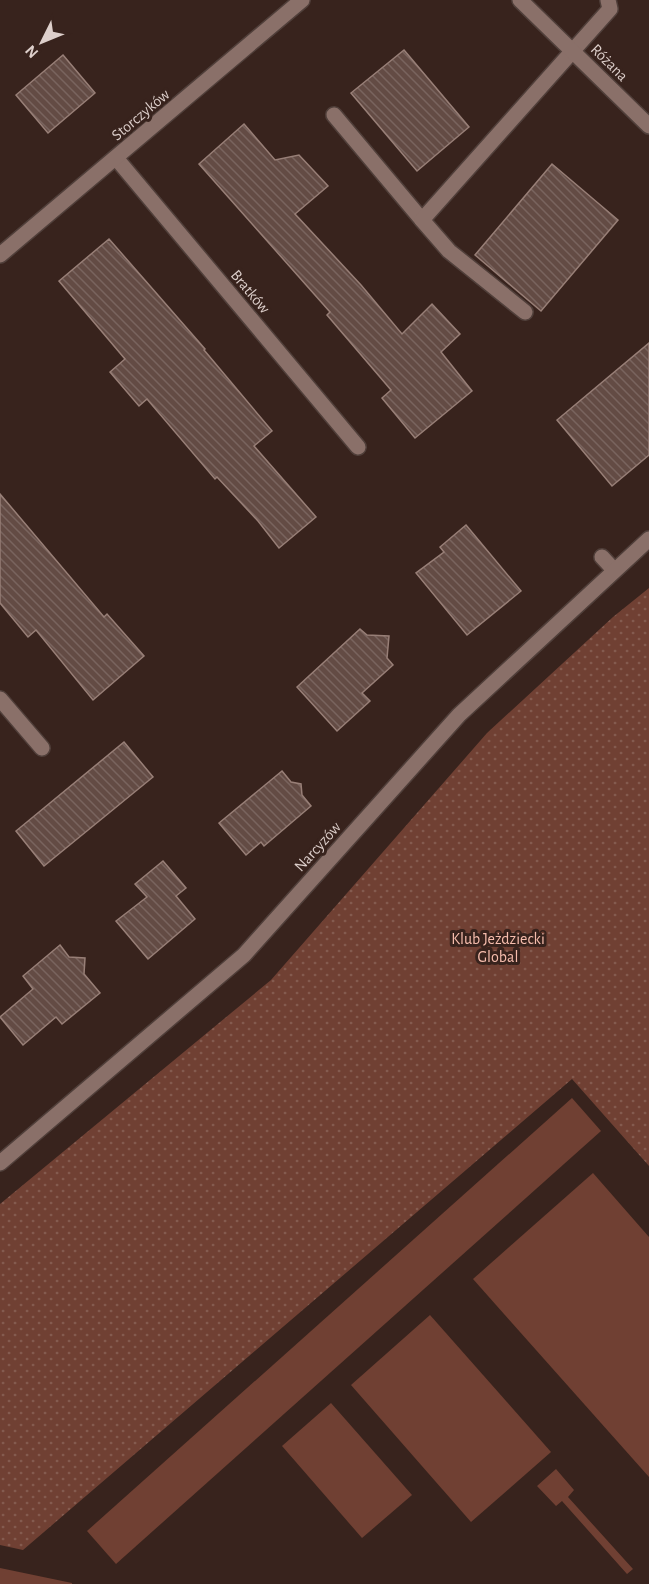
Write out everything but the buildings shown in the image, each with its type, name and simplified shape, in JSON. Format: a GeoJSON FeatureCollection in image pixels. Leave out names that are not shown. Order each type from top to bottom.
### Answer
{"type":"FeatureCollection","features":[{"type":"Feature","properties":{"kind":"street","name":"Storczyków"},"geometry":{"type":"LineString","coordinates":[[0,255],[302,0]]}},
{"type":"Feature","properties":{"kind":"street","name":"Różana"},"geometry":{"type":"LineString","coordinates":[[520,0],[649,126]]}},
{"type":"Feature","properties":{"kind":"street","name":"Różana"},"geometry":{"type":"LineString","coordinates":[[572,50],[610,9],[608,0]]}},
{"type":"Feature","properties":{"kind":"street"},"geometry":{"type":"LineString","coordinates":[[422,220],[572,50]]}},
{"type":"Feature","properties":{"kind":"street"},"geometry":{"type":"LineString","coordinates":[[333,114],[449,251],[525,312]]}},
{"type":"Feature","properties":{"kind":"street","name":"Bratków"},"geometry":{"type":"LineString","coordinates":[[117,158],[358,447]]}},
{"type":"Feature","properties":{"kind":"street","name":"Narcyzów"},"geometry":{"type":"LineString","coordinates":[[0,1163],[244,955],[459,715],[649,539]]}},
{"type":"Feature","properties":{"kind":"street"},"geometry":{"type":"LineString","coordinates":[[602,557],[615,570]]}},
{"type":"Feature","properties":{"kind":"street"},"geometry":{"type":"LineString","coordinates":[[0,699],[42,748]]}},
{"type":"Feature","properties":{"kind":"green space","name":"Klub Jeżdziecki Global"},"geometry":{"type":"Polygon","coordinates":[[[649,588],[649,1166],[572,1079],[23,1550],[0,1545],[0,1204],[271,980],[487,733],[613,617],[649,588]]]}},
{"type":"Feature","properties":{"kind":"green space"},"geometry":{"type":"Polygon","coordinates":[[[572,1098],[601,1131],[116,1564],[87,1531],[572,1098]]]}},
{"type":"Feature","properties":{"kind":"green space"},"geometry":{"type":"Polygon","coordinates":[[[593,1173],[649,1237],[649,1477],[473,1279],[593,1173]]]}},
{"type":"Feature","properties":{"kind":"green space"},"geometry":{"type":"Polygon","coordinates":[[[430,1315],[551,1452],[471,1522],[351,1385],[430,1315]]]}},
{"type":"Feature","properties":{"kind":"green space"},"geometry":{"type":"Polygon","coordinates":[[[331,1403],[412,1495],[362,1538],[282,1446],[331,1403]]]}},
{"type":"Feature","properties":{"kind":"green space"},"geometry":{"type":"Polygon","coordinates":[[[556,1469],[574,1490],[568,1497],[633,1569],[627,1574],[562,1501],[556,1506],[537,1486],[556,1469]]]}},
{"type":"Feature","properties":{"kind":"green space"},"geometry":{"type":"Polygon","coordinates":[[[0,1568],[72,1583],[72,1584],[0,1584],[0,1568]]]}}]}
